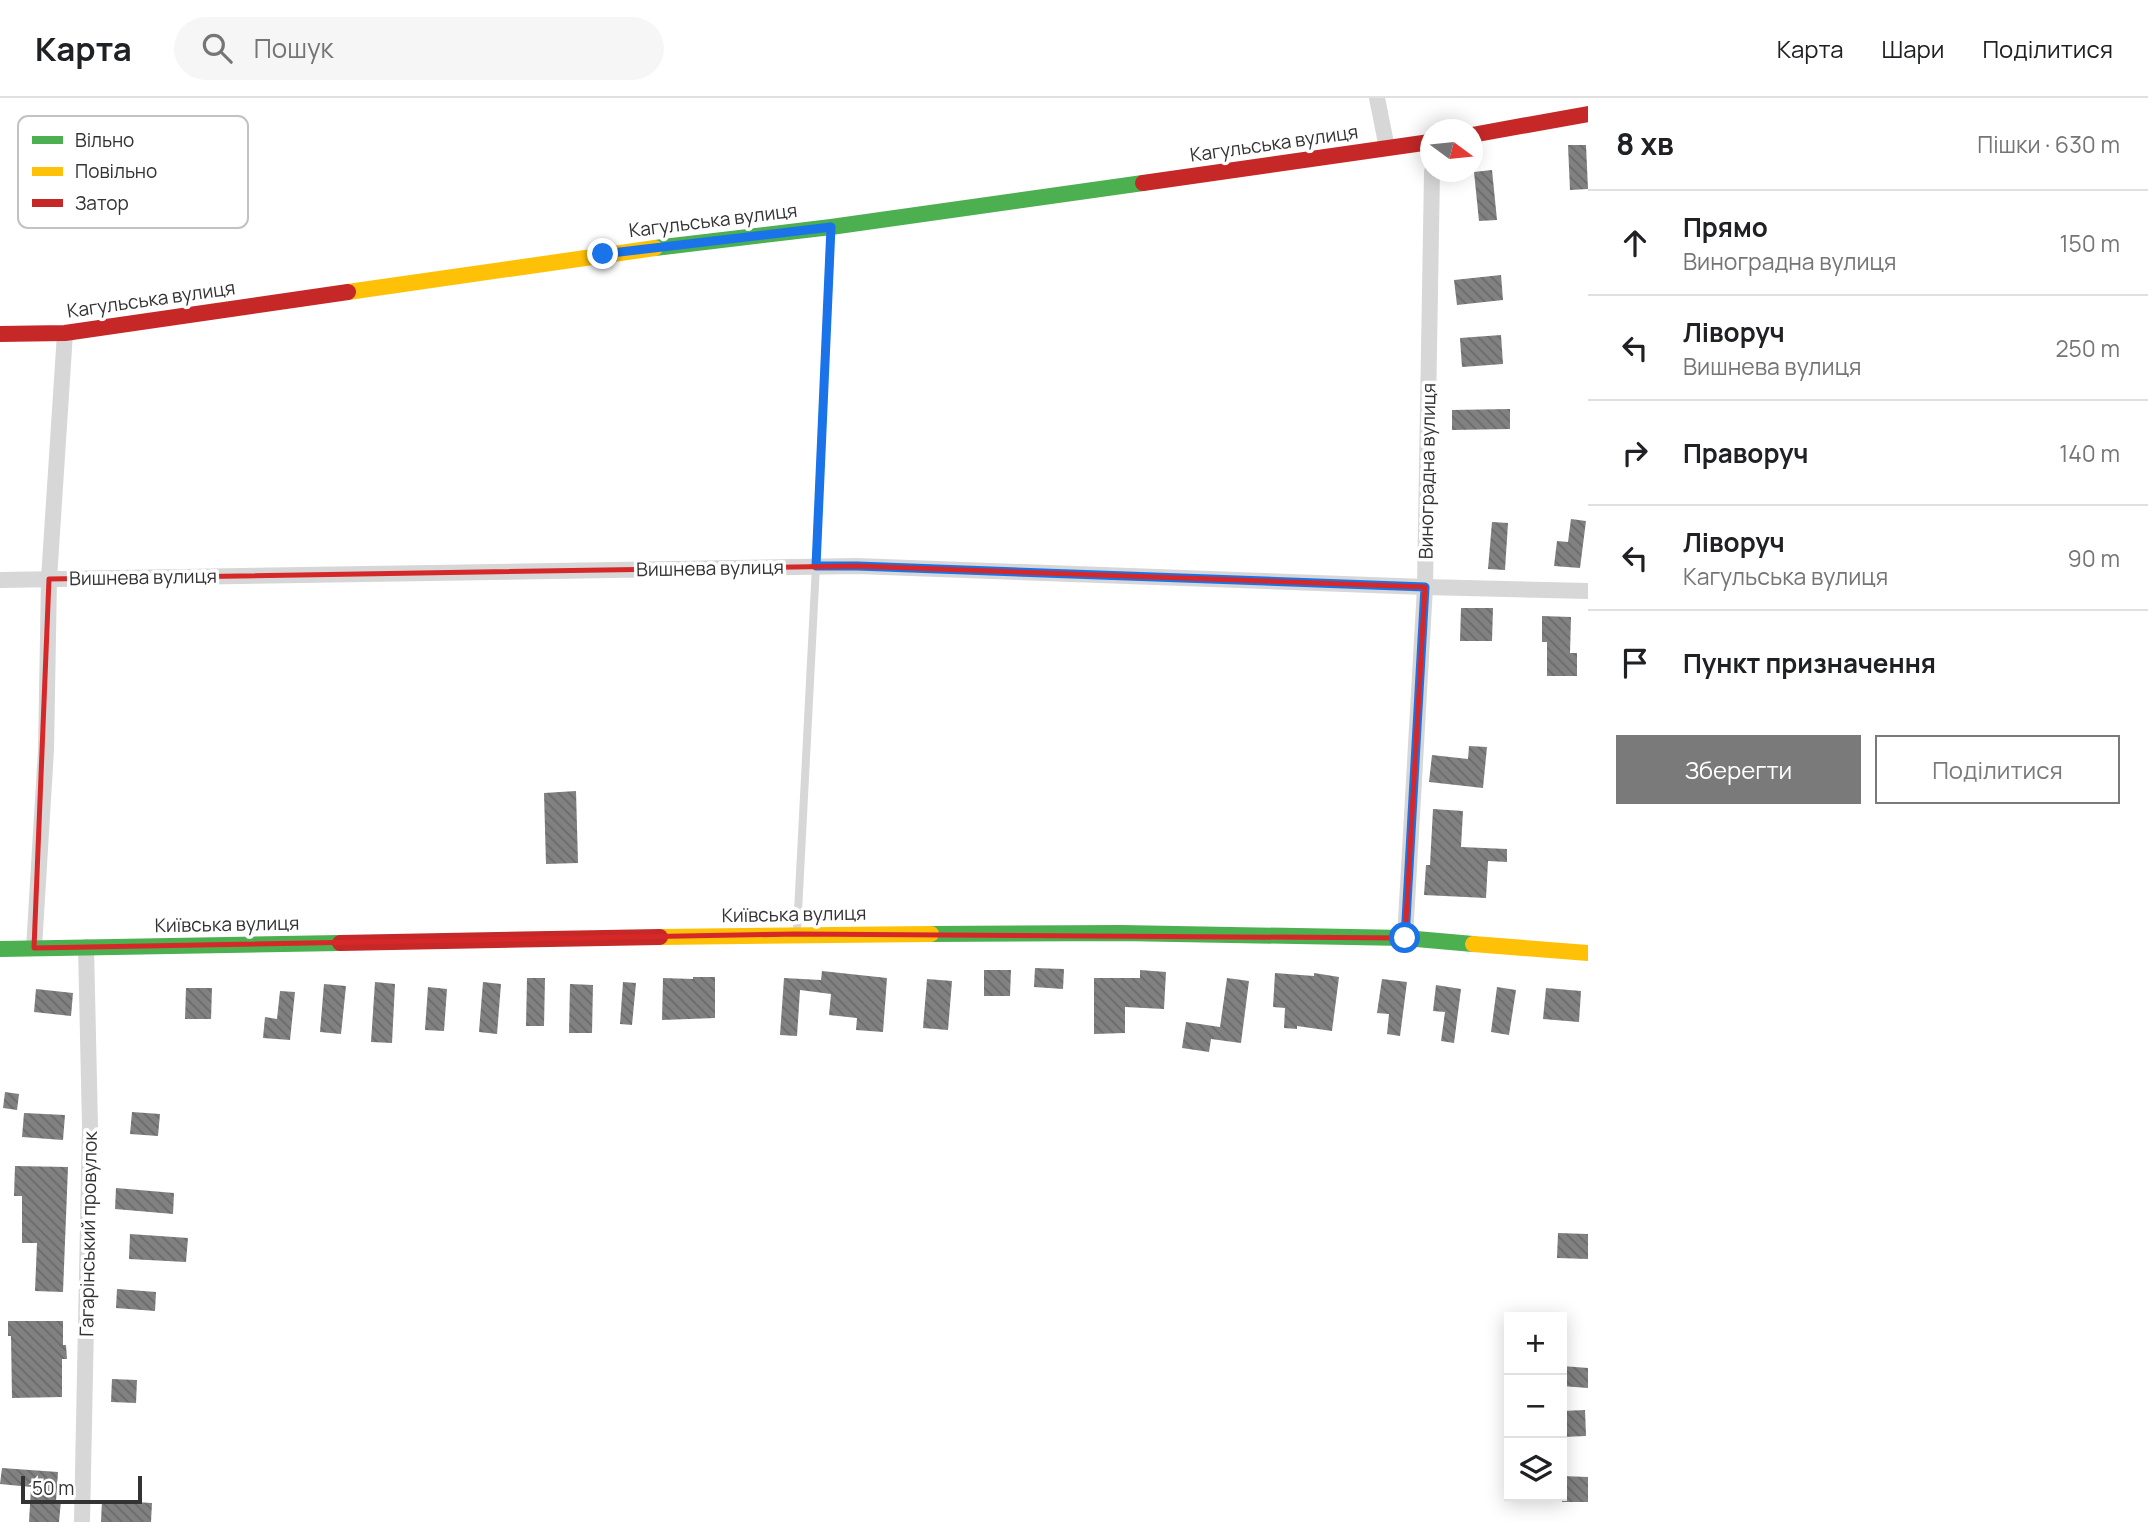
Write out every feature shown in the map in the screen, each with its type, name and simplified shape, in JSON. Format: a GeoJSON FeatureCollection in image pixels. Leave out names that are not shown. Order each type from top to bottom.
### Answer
{"type":"FeatureCollection","features":[{"type":"Feature","properties":{"kind":"street"},"geometry":{"type":"LineString","coordinates":[[1377,98],[1387,148]]}},
{"type":"Feature","properties":{"kind":"street"},"geometry":{"type":"LineString","coordinates":[[1483,133],[1588,114]]}},
{"type":"Feature","properties":{"kind":"street","name":"Кагульська вулиця"},"geometry":{"type":"LineString","coordinates":[[0,334],[65,333],[171,319],[603,254],[831,227],[1420,143]]}},
{"type":"Feature","properties":{"kind":"street","name":"Виноградна вулиця"},"geometry":{"type":"LineString","coordinates":[[1405,938],[1425,587],[1432,182]]}},
{"type":"Feature","properties":{"kind":"street"},"geometry":{"type":"LineString","coordinates":[[34,948],[46,750],[49,579],[65,333]]}},
{"type":"Feature","properties":{"kind":"street","name":"Вишнева вулиця"},"geometry":{"type":"LineString","coordinates":[[0,580],[857,566],[1588,591]]}},
{"type":"Feature","properties":{"kind":"street","name":"Київська вулиця"},"geometry":{"type":"LineString","coordinates":[[0,949],[796,934],[1121,933],[1405,938],[1588,953]]}},
{"type":"Feature","properties":{"kind":"street","name":"Гагарінський провулок"},"geometry":{"type":"LineString","coordinates":[[82,1522],[90,1126],[86,947]]}},
{"type":"Feature","properties":{"kind":"lane"},"geometry":{"type":"LineString","coordinates":[[796,934],[831,227]]}},
{"type":"Feature","properties":{"kind":"highlighted area"},"geometry":{"type":"Polygon","coordinates":[[[857,566],[1425,587],[1405,938],[796,934],[34,948],[49,579],[857,566]]]}},
{"type":"Feature","properties":{"kind":"building"},"geometry":{"type":"Polygon","coordinates":[[[1568,145],[1586,145],[1588,189],[1570,190],[1568,145]]]}},
{"type":"Feature","properties":{"kind":"building"},"geometry":{"type":"Polygon","coordinates":[[[1492,170],[1497,220],[1479,221],[1475,182],[1483,182],[1483,171],[1492,170]]]}},
{"type":"Feature","properties":{"kind":"building"},"geometry":{"type":"Polygon","coordinates":[[[1501,275],[1503,300],[1457,305],[1454,280],[1501,275]]]}},
{"type":"Feature","properties":{"kind":"building"},"geometry":{"type":"Polygon","coordinates":[[[1501,335],[1503,364],[1462,367],[1460,338],[1501,335]]]}},
{"type":"Feature","properties":{"kind":"building"},"geometry":{"type":"Polygon","coordinates":[[[1510,409],[1510,429],[1452,430],[1452,410],[1510,409]]]}},
{"type":"Feature","properties":{"kind":"building"},"geometry":{"type":"Polygon","coordinates":[[[1571,519],[1586,521],[1580,568],[1554,566],[1557,541],[1568,542],[1571,519]]]}},
{"type":"Feature","properties":{"kind":"building"},"geometry":{"type":"Polygon","coordinates":[[[1492,522],[1508,523],[1505,570],[1488,569],[1492,522]]]}},
{"type":"Feature","properties":{"kind":"building"},"geometry":{"type":"Polygon","coordinates":[[[1461,608],[1493,608],[1492,641],[1460,641],[1461,608]]]}},
{"type":"Feature","properties":{"kind":"building"},"geometry":{"type":"Polygon","coordinates":[[[1542,616],[1571,617],[1570,653],[1577,653],[1577,676],[1547,676],[1547,642],[1542,642],[1542,616]]]}},
{"type":"Feature","properties":{"kind":"building"},"geometry":{"type":"Polygon","coordinates":[[[1469,746],[1487,747],[1483,788],[1429,782],[1432,755],[1468,759],[1469,746]]]}},
{"type":"Feature","properties":{"kind":"building"},"geometry":{"type":"Polygon","coordinates":[[[576,791],[578,863],[546,864],[544,793],[576,791]]]}},
{"type":"Feature","properties":{"kind":"building"},"geometry":{"type":"Polygon","coordinates":[[[1433,809],[1463,811],[1461,847],[1507,849],[1507,862],[1488,861],[1486,898],[1424,895],[1426,865],[1430,865],[1433,809]]]}},
{"type":"Feature","properties":{"kind":"building"},"geometry":{"type":"Polygon","coordinates":[[[1035,968],[1064,969],[1063,989],[1034,987],[1035,968]]]}},
{"type":"Feature","properties":{"kind":"building"},"geometry":{"type":"Polygon","coordinates":[[[984,970],[1011,970],[1010,996],[984,996],[984,970]]]}},
{"type":"Feature","properties":{"kind":"building"},"geometry":{"type":"Polygon","coordinates":[[[1140,970],[1166,972],[1164,1009],[1125,1007],[1125,1033],[1094,1034],[1094,978],[1140,978],[1140,970]]]}},
{"type":"Feature","properties":{"kind":"building"},"geometry":{"type":"Polygon","coordinates":[[[822,971],[887,978],[883,1032],[856,1030],[857,1018],[829,1015],[831,994],[800,990],[797,1036],[780,1035],[784,978],[821,980],[822,971]]]}},
{"type":"Feature","properties":{"kind":"building"},"geometry":{"type":"Polygon","coordinates":[[[1275,973],[1314,976],[1314,973],[1339,977],[1332,1031],[1297,1026],[1297,1029],[1284,1028],[1285,1008],[1273,1007],[1275,973]]]}},
{"type":"Feature","properties":{"kind":"building"},"geometry":{"type":"Polygon","coordinates":[[[715,977],[715,1018],[662,1020],[663,978],[715,977]]]}},
{"type":"Feature","properties":{"kind":"building"},"geometry":{"type":"Polygon","coordinates":[[[527,978],[545,978],[544,1026],[526,1026],[527,978]]]}},
{"type":"Feature","properties":{"kind":"building"},"geometry":{"type":"Polygon","coordinates":[[[1227,978],[1249,981],[1241,1043],[1211,1039],[1209,1052],[1182,1048],[1186,1022],[1220,1027],[1227,978]]]}},
{"type":"Feature","properties":{"kind":"building"},"geometry":{"type":"Polygon","coordinates":[[[927,979],[952,981],[948,1030],[923,1028],[927,979]]]}},
{"type":"Feature","properties":{"kind":"building"},"geometry":{"type":"Polygon","coordinates":[[[1382,979],[1407,982],[1400,1036],[1387,1034],[1389,1014],[1377,1013],[1382,979]]]}},
{"type":"Feature","properties":{"kind":"building"},"geometry":{"type":"Polygon","coordinates":[[[375,982],[395,984],[392,1043],[371,1042],[375,982]]]}},
{"type":"Feature","properties":{"kind":"building"},"geometry":{"type":"Polygon","coordinates":[[[483,982],[501,984],[497,1034],[479,1032],[483,982]]]}},
{"type":"Feature","properties":{"kind":"building"},"geometry":{"type":"Polygon","coordinates":[[[623,982],[636,983],[632,1025],[620,1024],[623,982]]]}},
{"type":"Feature","properties":{"kind":"building"},"geometry":{"type":"Polygon","coordinates":[[[324,984],[346,986],[341,1034],[320,1032],[324,984]]]}},
{"type":"Feature","properties":{"kind":"building"},"geometry":{"type":"Polygon","coordinates":[[[570,984],[593,985],[592,1033],[569,1033],[570,984]]]}},
{"type":"Feature","properties":{"kind":"building"},"geometry":{"type":"Polygon","coordinates":[[[1436,985],[1461,989],[1454,1043],[1441,1041],[1445,1012],[1433,1011],[1436,985]]]}},
{"type":"Feature","properties":{"kind":"building"},"geometry":{"type":"Polygon","coordinates":[[[428,987],[447,989],[444,1031],[425,1030],[428,987]]]}},
{"type":"Feature","properties":{"kind":"building"},"geometry":{"type":"Polygon","coordinates":[[[1497,987],[1516,990],[1509,1035],[1491,1032],[1497,987]]]}},
{"type":"Feature","properties":{"kind":"building"},"geometry":{"type":"Polygon","coordinates":[[[186,988],[212,988],[211,1019],[185,1019],[186,988]]]}},
{"type":"Feature","properties":{"kind":"building"},"geometry":{"type":"Polygon","coordinates":[[[1546,988],[1581,991],[1579,1022],[1543,1019],[1546,988]]]}},
{"type":"Feature","properties":{"kind":"building"},"geometry":{"type":"Polygon","coordinates":[[[36,989],[73,993],[71,1016],[34,1012],[36,989]]]}},
{"type":"Feature","properties":{"kind":"building"},"geometry":{"type":"Polygon","coordinates":[[[280,991],[295,992],[290,1040],[263,1038],[265,1017],[277,1019],[280,991]]]}},
{"type":"Feature","properties":{"kind":"building"},"geometry":{"type":"Polygon","coordinates":[[[5,1092],[19,1094],[17,1110],[3,1108],[5,1092]]]}},
{"type":"Feature","properties":{"kind":"building"},"geometry":{"type":"Polygon","coordinates":[[[132,1112],[160,1114],[158,1136],[130,1134],[132,1112]]]}},
{"type":"Feature","properties":{"kind":"building"},"geometry":{"type":"Polygon","coordinates":[[[24,1113],[65,1115],[63,1140],[22,1137],[24,1113]]]}},
{"type":"Feature","properties":{"kind":"building"},"geometry":{"type":"Polygon","coordinates":[[[15,1166],[68,1167],[63,1292],[35,1291],[37,1243],[22,1243],[22,1196],[14,1196],[15,1166]]]}},
{"type":"Feature","properties":{"kind":"building"},"geometry":{"type":"Polygon","coordinates":[[[116,1188],[174,1193],[173,1214],[115,1209],[116,1188]]]}},
{"type":"Feature","properties":{"kind":"building"},"geometry":{"type":"Polygon","coordinates":[[[1558,1233],[1588,1234],[1588,1259],[1557,1258],[1558,1233]]]}},
{"type":"Feature","properties":{"kind":"building"},"geometry":{"type":"Polygon","coordinates":[[[130,1234],[188,1238],[186,1262],[129,1259],[130,1234]]]}},
{"type":"Feature","properties":{"kind":"building"},"geometry":{"type":"Polygon","coordinates":[[[117,1289],[156,1292],[155,1311],[116,1308],[117,1289]]]}},
{"type":"Feature","properties":{"kind":"building"},"geometry":{"type":"Polygon","coordinates":[[[8,1321],[63,1321],[63,1345],[66,1345],[67,1359],[62,1359],[62,1397],[12,1398],[11,1336],[8,1336],[8,1321]]]}},
{"type":"Feature","properties":{"kind":"building"},"geometry":{"type":"Polygon","coordinates":[[[1567,1366],[1588,1368],[1588,1388],[1567,1386],[1567,1366]]]}},
{"type":"Feature","properties":{"kind":"building"},"geometry":{"type":"Polygon","coordinates":[[[112,1379],[137,1380],[136,1403],[111,1402],[112,1379]]]}},
{"type":"Feature","properties":{"kind":"building"},"geometry":{"type":"Polygon","coordinates":[[[1585,1410],[1586,1436],[1567,1437],[1567,1411],[1585,1410]]]}},
{"type":"Feature","properties":{"kind":"building"},"geometry":{"type":"Polygon","coordinates":[[[2,1468],[58,1472],[56,1501],[61,1501],[59,1522],[29,1522],[31,1487],[0,1484],[2,1468]]]}},
{"type":"Feature","properties":{"kind":"building"},"geometry":{"type":"Polygon","coordinates":[[[1567,1476],[1588,1477],[1588,1502],[1562,1502],[1567,1501],[1567,1476]]]}},
{"type":"Feature","properties":{"kind":"building"},"geometry":{"type":"Polygon","coordinates":[[[102,1500],[152,1503],[151,1522],[101,1522],[102,1500]]]}},
{"type":"Feature","properties":{"kind":"traffic: fast"},"geometry":{"type":"LineString","coordinates":[[655,248],[831,227],[1143,183]]}},
{"type":"Feature","properties":{"kind":"traffic: fast"},"geometry":{"type":"LineString","coordinates":[[931,934],[1121,933],[1405,938],[1473,944]]}},
{"type":"Feature","properties":{"kind":"traffic: fast"},"geometry":{"type":"LineString","coordinates":[[0,949],[340,943]]}},
{"type":"Feature","properties":{"kind":"traffic: slow"},"geometry":{"type":"LineString","coordinates":[[348,292],[655,248]]}},
{"type":"Feature","properties":{"kind":"traffic: slow"},"geometry":{"type":"LineString","coordinates":[[660,937],[931,934]]}},
{"type":"Feature","properties":{"kind":"traffic: slow"},"geometry":{"type":"LineString","coordinates":[[1473,944],[1588,953]]}},
{"type":"Feature","properties":{"kind":"traffic: jam"},"geometry":{"type":"LineString","coordinates":[[1483,133],[1588,114]]}},
{"type":"Feature","properties":{"kind":"traffic: jam"},"geometry":{"type":"LineString","coordinates":[[1143,183],[1420,143]]}},
{"type":"Feature","properties":{"kind":"traffic: jam"},"geometry":{"type":"LineString","coordinates":[[0,334],[65,333],[348,292]]}},
{"type":"Feature","properties":{"kind":"traffic: jam"},"geometry":{"type":"LineString","coordinates":[[340,943],[660,937]]}},
{"type":"Feature","properties":{"kind":"route"},"geometry":{"type":"LineString","coordinates":[[603,254],[831,227],[816,566],[1425,587],[1405,938]]}}]}
